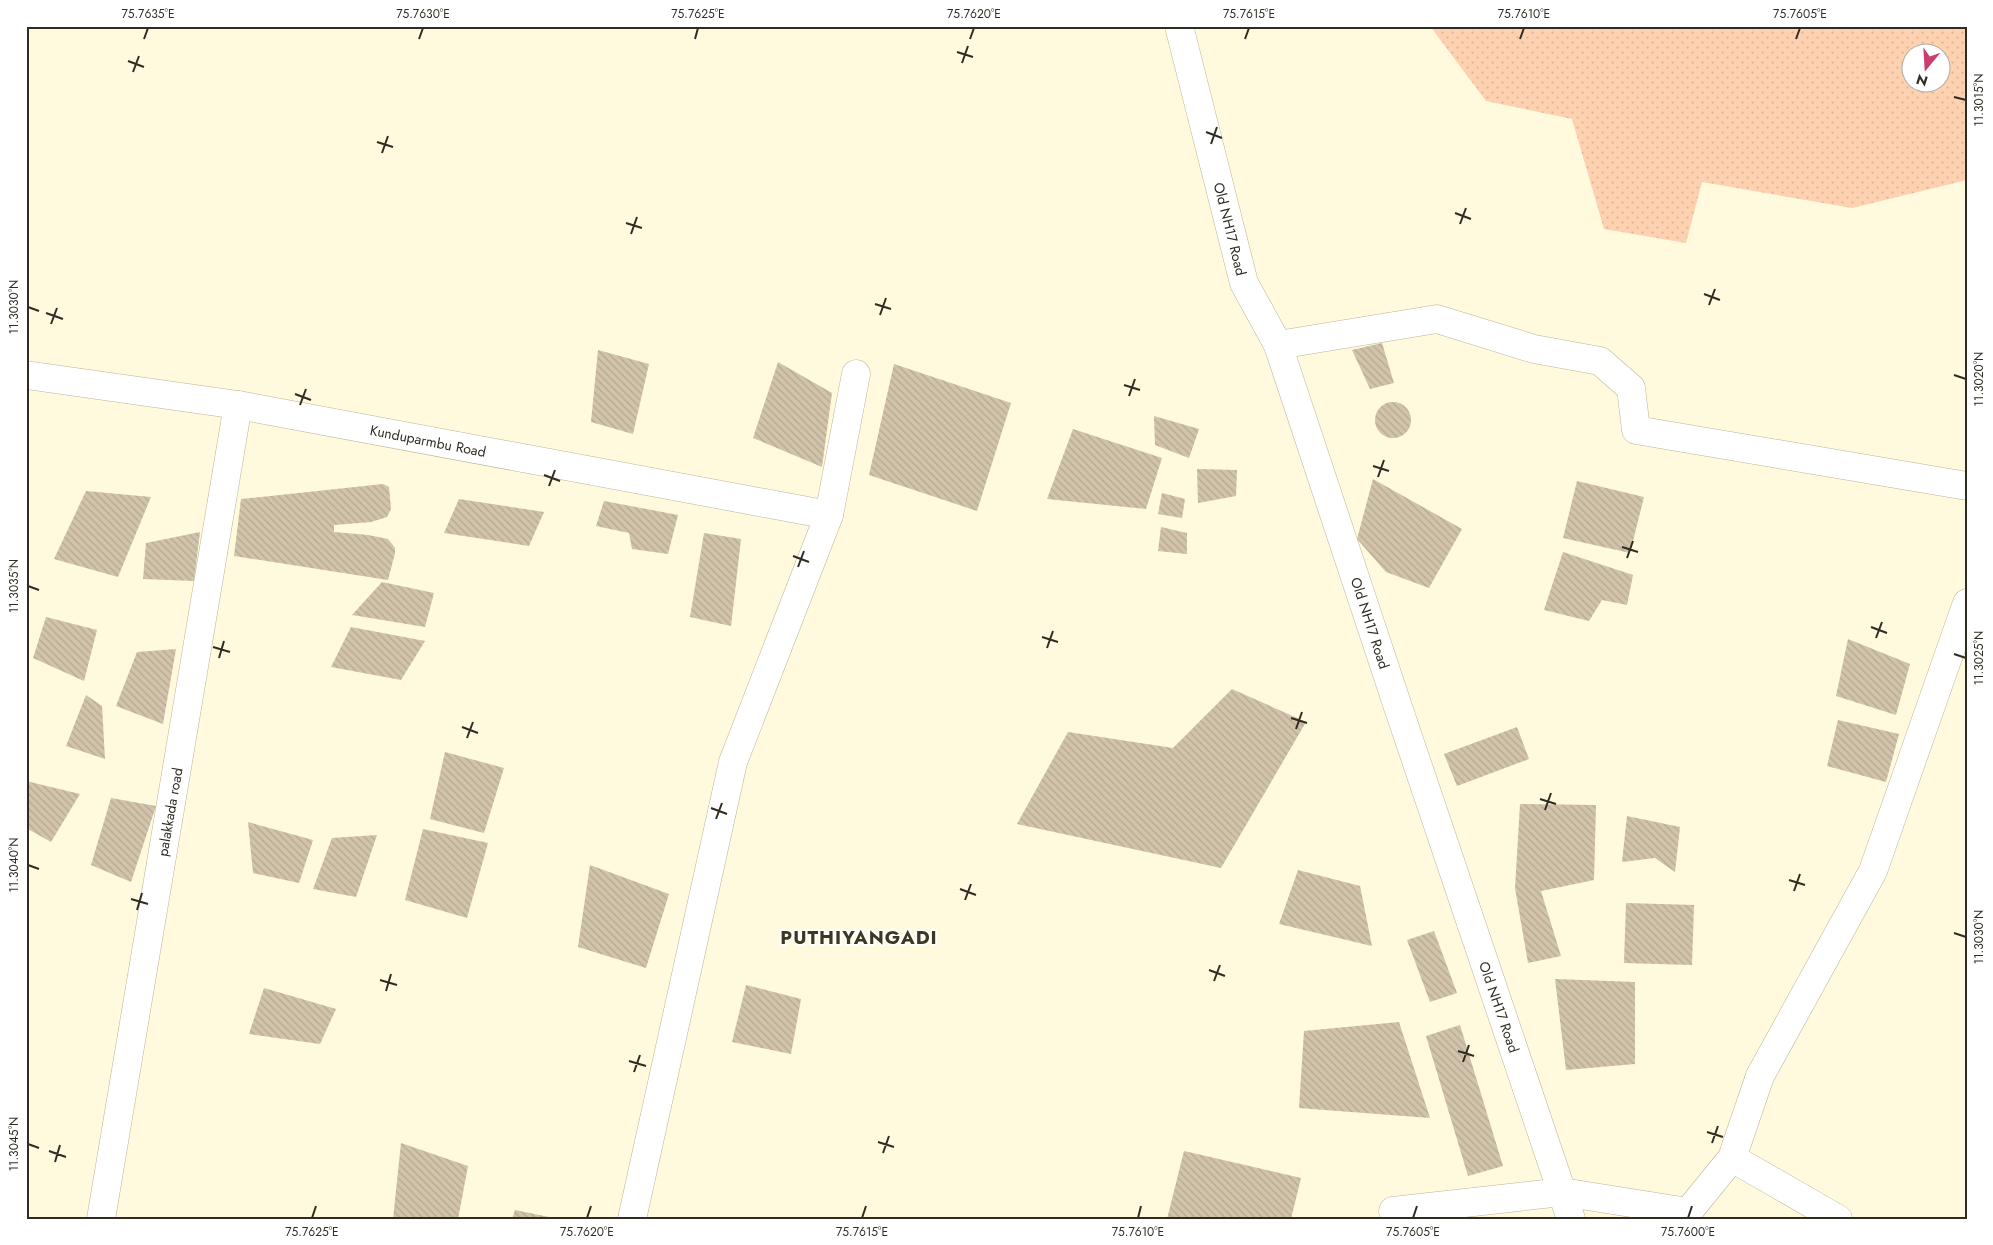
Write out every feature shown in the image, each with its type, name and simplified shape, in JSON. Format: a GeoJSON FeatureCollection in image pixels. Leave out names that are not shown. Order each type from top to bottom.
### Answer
{"type":"FeatureCollection","features":[{"type":"Feature","properties":{"kind":"street","name":"Old NH17 Road"},"geometry":{"type":"LineString","coordinates":[[1179,26],[1244,283],[1278,344],[1571,1219]]}},
{"type":"Feature","properties":{"kind":"street"},"geometry":{"type":"LineString","coordinates":[[1278,344],[1437,319],[1534,349],[1600,362],[1631,388],[1636,430],[1967,486]]}},
{"type":"Feature","properties":{"kind":"street"},"geometry":{"type":"LineString","coordinates":[[632,1219],[733,762],[829,515],[856,374]]}},
{"type":"Feature","properties":{"kind":"street","name":"Kunduparmbu Road"},"geometry":{"type":"LineString","coordinates":[[26,375],[238,406],[829,515]]}},
{"type":"Feature","properties":{"kind":"street","name":"palakkada road"},"geometry":{"type":"LineString","coordinates":[[101,1219],[238,406]]}},
{"type":"Feature","properties":{"kind":"street"},"geometry":{"type":"LineString","coordinates":[[1393,1211],[1562,1192],[1688,1212],[1732,1158],[1760,1076],[1873,872],[1967,603]]}},
{"type":"Feature","properties":{"kind":"street"},"geometry":{"type":"LineString","coordinates":[[1732,1158],[1838,1219]]}},
{"type":"Feature","properties":{"kind":"shaded area"},"geometry":{"type":"Polygon","coordinates":[[[1430,26],[1967,26],[1967,180],[1852,208],[1702,182],[1686,243],[1604,229],[1572,119],[1486,101],[1430,26]]]}},
{"type":"Feature","properties":{"kind":"building"},"geometry":{"type":"Polygon","coordinates":[[[1382,343],[1394,383],[1370,389],[1352,350],[1382,343]]]}},
{"type":"Feature","properties":{"kind":"building"},"geometry":{"type":"Polygon","coordinates":[[[598,350],[649,364],[633,434],[591,422],[598,350]]]}},
{"type":"Feature","properties":{"kind":"building"},"geometry":{"type":"Polygon","coordinates":[[[778,362],[832,393],[822,467],[753,438],[778,362]]]}},
{"type":"Feature","properties":{"kind":"building"},"geometry":{"type":"Polygon","coordinates":[[[894,364],[1011,403],[977,511],[869,475],[894,364]]]}},
{"type":"Feature","properties":{"kind":"building"},"geometry":{"type":"Polygon","coordinates":[[[1393,402],[1400,403],[1406,407],[1410,413],[1410,427],[1406,433],[1400,437],[1393,438],[1386,437],[1380,433],[1376,427],[1375,420],[1376,413],[1380,407],[1386,403],[1393,402]]]}},
{"type":"Feature","properties":{"kind":"building"},"geometry":{"type":"Polygon","coordinates":[[[1154,416],[1199,429],[1189,458],[1155,445],[1154,416]]]}},
{"type":"Feature","properties":{"kind":"building"},"geometry":{"type":"Polygon","coordinates":[[[1073,429],[1162,458],[1146,509],[1047,499],[1073,429]]]}},
{"type":"Feature","properties":{"kind":"building"},"geometry":{"type":"Polygon","coordinates":[[[1197,469],[1237,470],[1236,496],[1198,503],[1197,469]]]}},
{"type":"Feature","properties":{"kind":"building"},"geometry":{"type":"Polygon","coordinates":[[[1373,479],[1462,529],[1429,588],[1386,572],[1357,539],[1373,479]]]}},
{"type":"Feature","properties":{"kind":"building"},"geometry":{"type":"Polygon","coordinates":[[[1577,481],[1644,497],[1630,553],[1563,538],[1577,481]]]}},
{"type":"Feature","properties":{"kind":"building"},"geometry":{"type":"Polygon","coordinates":[[[383,484],[389,487],[391,509],[387,517],[371,522],[334,525],[334,532],[388,539],[395,548],[395,553],[388,580],[234,556],[241,499],[383,484]]]}},
{"type":"Feature","properties":{"kind":"building"},"geometry":{"type":"Polygon","coordinates":[[[86,491],[151,497],[118,577],[54,559],[86,491]]]}},
{"type":"Feature","properties":{"kind":"building"},"geometry":{"type":"Polygon","coordinates":[[[1162,493],[1185,499],[1182,518],[1158,514],[1162,493]]]}},
{"type":"Feature","properties":{"kind":"building"},"geometry":{"type":"Polygon","coordinates":[[[459,499],[544,512],[529,546],[444,533],[459,499]]]}},
{"type":"Feature","properties":{"kind":"building"},"geometry":{"type":"Polygon","coordinates":[[[604,501],[678,515],[668,554],[632,549],[629,533],[596,526],[604,501]]]}},
{"type":"Feature","properties":{"kind":"building"},"geometry":{"type":"Polygon","coordinates":[[[1161,527],[1187,533],[1187,554],[1158,551],[1161,527]]]}},
{"type":"Feature","properties":{"kind":"building"},"geometry":{"type":"Polygon","coordinates":[[[200,532],[194,581],[143,579],[146,543],[200,532]]]}},
{"type":"Feature","properties":{"kind":"building"},"geometry":{"type":"Polygon","coordinates":[[[704,533],[741,539],[731,626],[690,617],[704,533]]]}},
{"type":"Feature","properties":{"kind":"building"},"geometry":{"type":"Polygon","coordinates":[[[1563,552],[1633,575],[1627,605],[1602,600],[1589,621],[1544,610],[1563,552]]]}},
{"type":"Feature","properties":{"kind":"building"},"geometry":{"type":"Polygon","coordinates":[[[382,582],[434,593],[425,627],[352,615],[382,582]]]}},
{"type":"Feature","properties":{"kind":"building"},"geometry":{"type":"Polygon","coordinates":[[[46,617],[97,630],[84,681],[33,658],[46,617]]]}},
{"type":"Feature","properties":{"kind":"building"},"geometry":{"type":"Polygon","coordinates":[[[351,627],[425,641],[401,680],[331,667],[351,627]]]}},
{"type":"Feature","properties":{"kind":"building"},"geometry":{"type":"Polygon","coordinates":[[[1848,639],[1910,664],[1896,715],[1836,696],[1848,639]]]}},
{"type":"Feature","properties":{"kind":"building"},"geometry":{"type":"Polygon","coordinates":[[[176,649],[163,724],[116,706],[137,652],[176,649]]]}},
{"type":"Feature","properties":{"kind":"building"},"geometry":{"type":"Polygon","coordinates":[[[1232,689],[1306,722],[1221,868],[1017,824],[1068,732],[1173,748],[1232,689]]]}},
{"type":"Feature","properties":{"kind":"building"},"geometry":{"type":"Polygon","coordinates":[[[86,695],[102,706],[105,759],[66,746],[86,695]]]}},
{"type":"Feature","properties":{"kind":"building"},"geometry":{"type":"Polygon","coordinates":[[[1838,720],[1899,734],[1886,782],[1827,766],[1838,720]]]}},
{"type":"Feature","properties":{"kind":"building"},"geometry":{"type":"Polygon","coordinates":[[[1517,727],[1529,759],[1457,786],[1444,754],[1517,727]]]}},
{"type":"Feature","properties":{"kind":"building"},"geometry":{"type":"Polygon","coordinates":[[[445,752],[504,768],[484,833],[430,819],[445,752]]]}},
{"type":"Feature","properties":{"kind":"building"},"geometry":{"type":"Polygon","coordinates":[[[26,781],[80,794],[51,842],[26,828],[26,781]]]}},
{"type":"Feature","properties":{"kind":"building"},"geometry":{"type":"Polygon","coordinates":[[[111,798],[156,806],[131,882],[91,865],[111,798]]]}},
{"type":"Feature","properties":{"kind":"building"},"geometry":{"type":"Polygon","coordinates":[[[1520,804],[1596,805],[1594,880],[1541,891],[1561,956],[1528,963],[1515,888],[1520,804]]]}},
{"type":"Feature","properties":{"kind":"building"},"geometry":{"type":"Polygon","coordinates":[[[1627,816],[1680,827],[1675,872],[1655,858],[1622,862],[1627,816]]]}},
{"type":"Feature","properties":{"kind":"building"},"geometry":{"type":"Polygon","coordinates":[[[248,822],[313,840],[299,883],[253,873],[248,822]]]}},
{"type":"Feature","properties":{"kind":"building"},"geometry":{"type":"Polygon","coordinates":[[[423,829],[488,843],[467,918],[405,900],[423,829]]]}},
{"type":"Feature","properties":{"kind":"building"},"geometry":{"type":"Polygon","coordinates":[[[377,835],[356,897],[313,889],[332,838],[377,835]]]}},
{"type":"Feature","properties":{"kind":"building"},"geometry":{"type":"Polygon","coordinates":[[[590,865],[669,894],[646,968],[578,947],[590,865]]]}},
{"type":"Feature","properties":{"kind":"building"},"geometry":{"type":"Polygon","coordinates":[[[1298,870],[1360,886],[1372,946],[1279,924],[1298,870]]]}},
{"type":"Feature","properties":{"kind":"building"},"geometry":{"type":"Polygon","coordinates":[[[1626,903],[1694,905],[1692,965],[1624,963],[1626,903]]]}},
{"type":"Feature","properties":{"kind":"building"},"geometry":{"type":"Polygon","coordinates":[[[1434,931],[1457,993],[1430,1002],[1407,940],[1434,931]]]}},
{"type":"Feature","properties":{"kind":"building"},"geometry":{"type":"Polygon","coordinates":[[[1555,979],[1635,982],[1635,1064],[1566,1070],[1555,979]]]}},
{"type":"Feature","properties":{"kind":"building"},"geometry":{"type":"Polygon","coordinates":[[[746,985],[801,999],[791,1054],[732,1042],[746,985]]]}},
{"type":"Feature","properties":{"kind":"building"},"geometry":{"type":"Polygon","coordinates":[[[264,988],[336,1009],[320,1044],[249,1034],[264,988]]]}},
{"type":"Feature","properties":{"kind":"building"},"geometry":{"type":"Polygon","coordinates":[[[1399,1022],[1430,1118],[1299,1108],[1304,1031],[1399,1022]]]}},
{"type":"Feature","properties":{"kind":"building"},"geometry":{"type":"Polygon","coordinates":[[[1460,1025],[1503,1166],[1468,1176],[1426,1036],[1460,1025]]]}},
{"type":"Feature","properties":{"kind":"building"},"geometry":{"type":"Polygon","coordinates":[[[401,1143],[468,1166],[458,1219],[393,1219],[401,1143]]]}},
{"type":"Feature","properties":{"kind":"building"},"geometry":{"type":"Polygon","coordinates":[[[1184,1151],[1301,1178],[1291,1219],[1167,1219],[1184,1151]]]}},
{"type":"Feature","properties":{"kind":"building"},"geometry":{"type":"Polygon","coordinates":[[[515,1210],[554,1218],[554,1219],[512,1219],[515,1210]]]}},
{"type":"Feature","properties":{"kind":"district","name":"PUTHIYANGADI"},"geometry":{"type":"Point","coordinates":[859,937]}}]}
